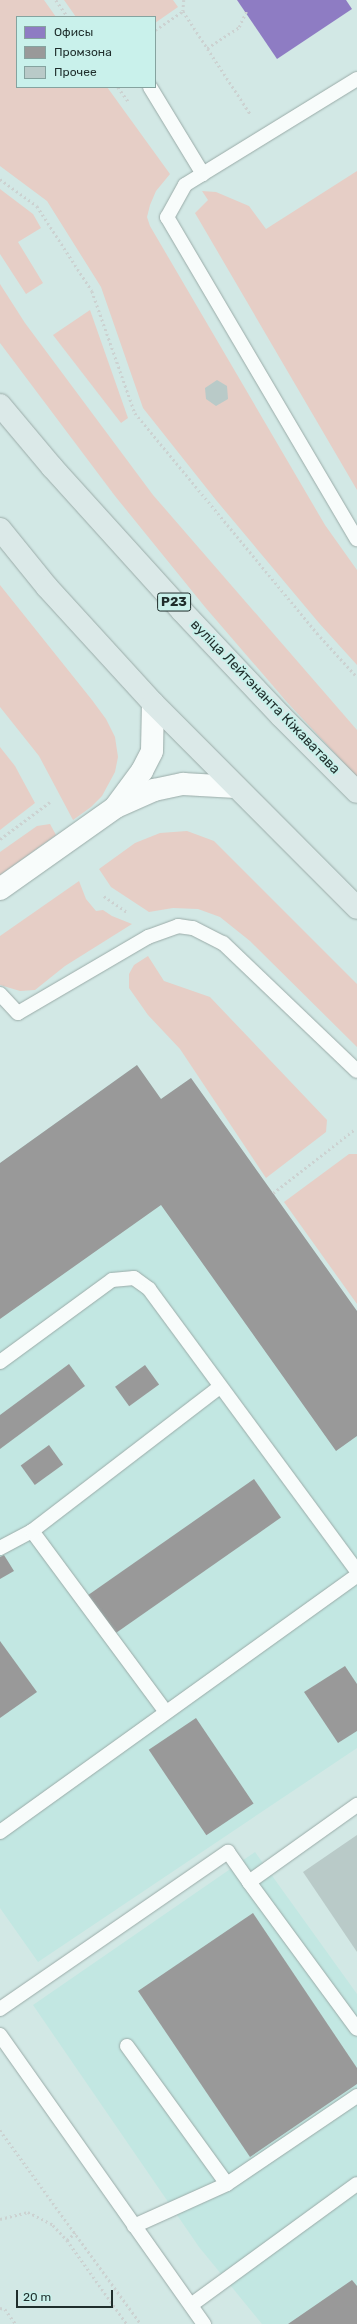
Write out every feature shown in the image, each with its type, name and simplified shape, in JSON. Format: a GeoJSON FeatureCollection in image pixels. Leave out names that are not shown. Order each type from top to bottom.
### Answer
{"type":"FeatureCollection","features":[{"type":"Feature","properties":{"kind":"main road","name":"вуліца Лейтэнанта Кіжаватава"},"geometry":{"type":"LineString","coordinates":[[0,404],[52,467],[182,610],[281,716],[357,792]]}},
{"type":"Feature","properties":{"kind":"main road"},"geometry":{"type":"LineString","coordinates":[[0,529],[47,587],[153,703],[357,908]]}},
{"type":"Feature","properties":{"kind":"street"},"geometry":{"type":"LineString","coordinates":[[116,807],[142,771],[152,751],[153,703]]}},
{"type":"Feature","properties":{"kind":"street"},"geometry":{"type":"LineString","coordinates":[[0,889],[116,807],[154,790],[183,784],[236,787]]}},
{"type":"Feature","properties":{"kind":"lane"},"geometry":{"type":"LineString","coordinates":[[356,537],[167,217],[185,186],[357,79]]}},
{"type":"Feature","properties":{"kind":"lane"},"geometry":{"type":"LineString","coordinates":[[151,88],[203,174]]}},
{"type":"Feature","properties":{"kind":"lane"},"geometry":{"type":"LineString","coordinates":[[0,994],[18,1013],[148,937],[178,926],[193,928],[223,943],[357,1071]]}},
{"type":"Feature","properties":{"kind":"lane"},"geometry":{"type":"LineString","coordinates":[[0,1362],[112,1280],[134,1278],[149,1288],[220,1387],[357,1571]]}},
{"type":"Feature","properties":{"kind":"lane"},"geometry":{"type":"LineString","coordinates":[[0,1548],[32,1531],[220,1387]]}},
{"type":"Feature","properties":{"kind":"lane"},"geometry":{"type":"LineString","coordinates":[[32,1531],[165,1711]]}},
{"type":"Feature","properties":{"kind":"lane"},"geometry":{"type":"LineString","coordinates":[[0,1832],[165,1711],[357,1575]]}},
{"type":"Feature","properties":{"kind":"lane"},"geometry":{"type":"LineString","coordinates":[[249,1882],[357,1805]]}},
{"type":"Feature","properties":{"kind":"lane"},"geometry":{"type":"LineString","coordinates":[[0,2009],[228,1852],[357,2030]]}},
{"type":"Feature","properties":{"kind":"lane"},"geometry":{"type":"LineString","coordinates":[[0,2035],[204,2324]]}},
{"type":"Feature","properties":{"kind":"lane"},"geometry":{"type":"LineString","coordinates":[[127,2046],[227,2184]]}},
{"type":"Feature","properties":{"kind":"lane"},"geometry":{"type":"LineString","coordinates":[[134,2226],[227,2184],[357,2096]]}},
{"type":"Feature","properties":{"kind":"lane"},"geometry":{"type":"LineString","coordinates":[[191,2305],[357,2184]]}},
{"type":"Feature","properties":{"kind":"path"},"geometry":{"type":"LineString","coordinates":[[56,0],[67,16]]}},
{"type":"Feature","properties":{"kind":"path"},"geometry":{"type":"LineString","coordinates":[[184,0],[183,11],[265,136]]}},
{"type":"Feature","properties":{"kind":"path"},"geometry":{"type":"LineString","coordinates":[[156,29],[183,11]]}},
{"type":"Feature","properties":{"kind":"path"},"geometry":{"type":"LineString","coordinates":[[207,48],[239,27],[246,12]]}},
{"type":"Feature","properties":{"kind":"path"},"geometry":{"type":"LineString","coordinates":[[0,179],[37,206],[92,291],[135,413],[317,633],[357,677]]}},
{"type":"Feature","properties":{"kind":"path"},"geometry":{"type":"LineString","coordinates":[[0,839],[50,802]]}},
{"type":"Feature","properties":{"kind":"path"},"geometry":{"type":"LineString","coordinates":[[104,896],[127,912]]}},
{"type":"Feature","properties":{"kind":"path"},"geometry":{"type":"LineString","coordinates":[[273,1193],[354,1130]]}},
{"type":"Feature","properties":{"kind":"path"},"geometry":{"type":"LineString","coordinates":[[0,2130],[141,2324]]}},
{"type":"Feature","properties":{"kind":"path"},"geometry":{"type":"LineString","coordinates":[[0,2219],[28,2212],[53,2225],[67,2240],[127,2324]]}},
{"type":"Feature","properties":{"kind":"path"},"geometry":{"type":"LineString","coordinates":[[67,2240],[75,2233]]}},
{"type":"Feature","properties":{"kind":"path"},"geometry":{"type":"LineString","coordinates":[[0,2308],[5,2309],[16,2324]]}},
{"type":"Feature","properties":{"kind":"shaded area"},"geometry":{"type":"Polygon","coordinates":[[[0,0],[44,0],[55,16],[16,16],[16,88],[108,88],[170,174],[156,191],[150,205],[147,217],[150,226],[325,525],[357,570],[357,665],[319,623],[216,500],[143,408],[101,287],[47,201],[0,166],[0,0]]]}},
{"type":"Feature","properties":{"kind":"shaded area"},"geometry":{"type":"Polygon","coordinates":[[[64,0],[173,0],[178,7],[156,22],[156,16],[75,16],[64,0]]]}},
{"type":"Feature","properties":{"kind":"shaded area"},"geometry":{"type":"Polygon","coordinates":[[[357,171],[357,490],[195,213],[208,200],[202,191],[216,192],[249,206],[266,229],[357,171]]]}},
{"type":"Feature","properties":{"kind":"shaded area"},"geometry":{"type":"Polygon","coordinates":[[[0,189],[33,214],[41,228],[18,242],[43,283],[26,294],[0,254],[0,189]]]}},
{"type":"Feature","properties":{"kind":"shaded area"},"geometry":{"type":"Polygon","coordinates":[[[0,284],[25,323],[153,495],[357,730],[357,777],[286,701],[205,607],[115,496],[0,343],[0,284]]]}},
{"type":"Feature","properties":{"kind":"shaded area"},"geometry":{"type":"Polygon","coordinates":[[[90,310],[128,418],[121,423],[53,335],[90,310]]]}},
{"type":"Feature","properties":{"kind":"shaded area"},"geometry":{"type":"Polygon","coordinates":[[[0,585],[92,700],[106,719],[115,737],[118,757],[115,772],[102,796],[91,807],[73,820],[39,756],[0,707],[0,585]]]}},
{"type":"Feature","properties":{"kind":"shaded area"},"geometry":{"type":"Polygon","coordinates":[[[0,747],[15,766],[35,803],[0,830],[0,747]]]}},
{"type":"Feature","properties":{"kind":"shaded area"},"geometry":{"type":"Polygon","coordinates":[[[50,824],[56,835],[0,875],[0,852],[37,826],[50,824]]]}},
{"type":"Feature","properties":{"kind":"shaded area"},"geometry":{"type":"Polygon","coordinates":[[[187,831],[214,841],[357,984],[357,1047],[250,941],[220,917],[198,909],[173,908],[149,912],[111,887],[99,869],[135,843],[160,833],[187,831]]]}},
{"type":"Feature","properties":{"kind":"shaded area"},"geometry":{"type":"Polygon","coordinates":[[[79,881],[86,899],[96,911],[103,910],[112,916],[132,924],[65,966],[35,990],[20,991],[0,985],[0,936],[79,881]]]}},
{"type":"Feature","properties":{"kind":"shaded area"},"geometry":{"type":"Polygon","coordinates":[[[148,956],[164,981],[210,997],[327,1120],[326,1132],[266,1178],[180,1049],[148,1015],[129,988],[129,974],[134,965],[148,956]]]}},
{"type":"Feature","properties":{"kind":"shaded area"},"geometry":{"type":"Polygon","coordinates":[[[137,1065],[161,1099],[191,1078],[357,1311],[357,1748],[38,1962],[0,1908],[0,1163],[137,1065]]]}},
{"type":"Feature","properties":{"kind":"shaded area"},"geometry":{"type":"Polygon","coordinates":[[[349,1154],[357,1154],[357,1304],[284,1202],[349,1154]]]}},
{"type":"Feature","properties":{"kind":"shaded area"},"geometry":{"type":"Polygon","coordinates":[[[255,1852],[357,1994],[357,2324],[262,2324],[199,2247],[33,2005],[255,1852]]]}},
{"type":"Feature","properties":{"kind":"building: Офисы"},"geometry":{"type":"Polygon","coordinates":[[[237,0],[346,0],[352,9],[277,59],[237,0]]]}},
{"type":"Feature","properties":{"kind":"building: Промзона"},"geometry":{"type":"Polygon","coordinates":[[[137,1065],[161,1099],[191,1078],[357,1311],[357,1436],[336,1451],[161,1205],[0,1319],[0,1163],[137,1065]]]}},
{"type":"Feature","properties":{"kind":"building: Промзона"},"geometry":{"type":"Polygon","coordinates":[[[69,1364],[85,1386],[0,1449],[0,1415],[69,1364]]]}},
{"type":"Feature","properties":{"kind":"building: Промзона"},"geometry":{"type":"Polygon","coordinates":[[[145,1365],[159,1384],[129,1406],[115,1387],[145,1365]]]}},
{"type":"Feature","properties":{"kind":"building: Промзона"},"geometry":{"type":"Polygon","coordinates":[[[49,1445],[63,1464],[35,1485],[21,1466],[49,1445]]]}},
{"type":"Feature","properties":{"kind":"building: Промзона"},"geometry":{"type":"Polygon","coordinates":[[[254,1479],[281,1518],[113,1635],[86,1597],[254,1479]]]}},
{"type":"Feature","properties":{"kind":"building: Промзона"},"geometry":{"type":"Polygon","coordinates":[[[4,1555],[14,1571],[0,1579],[0,1557],[4,1555]]]}},
{"type":"Feature","properties":{"kind":"building: Промзона"},"geometry":{"type":"Polygon","coordinates":[[[0,1641],[37,1692],[0,1718],[0,1641]]]}},
{"type":"Feature","properties":{"kind":"building: Промзона"},"geometry":{"type":"Polygon","coordinates":[[[345,1666],[357,1684],[357,1731],[338,1743],[304,1692],[345,1666]]]}},
{"type":"Feature","properties":{"kind":"building: Промзона"},"geometry":{"type":"Polygon","coordinates":[[[196,1718],[254,1803],[206,1835],[149,1750],[196,1718]]]}},
{"type":"Feature","properties":{"kind":"building: Промзона"},"geometry":{"type":"Polygon","coordinates":[[[253,1913],[357,2068],[357,2084],[250,2157],[138,1991],[253,1913]]]}},
{"type":"Feature","properties":{"kind":"building: Промзона"},"geometry":{"type":"Polygon","coordinates":[[[352,2280],[357,2286],[357,2324],[288,2324],[352,2280]]]}},
{"type":"Feature","properties":{"kind":"building: Прочее"},"geometry":{"type":"Polygon","coordinates":[[[217,380],[227,386],[228,399],[216,406],[206,399],[205,388],[217,380]]]}},
{"type":"Feature","properties":{"kind":"building: Прочее"},"geometry":{"type":"Polygon","coordinates":[[[357,1835],[357,1952],[303,1872],[357,1835]]]}}]}
